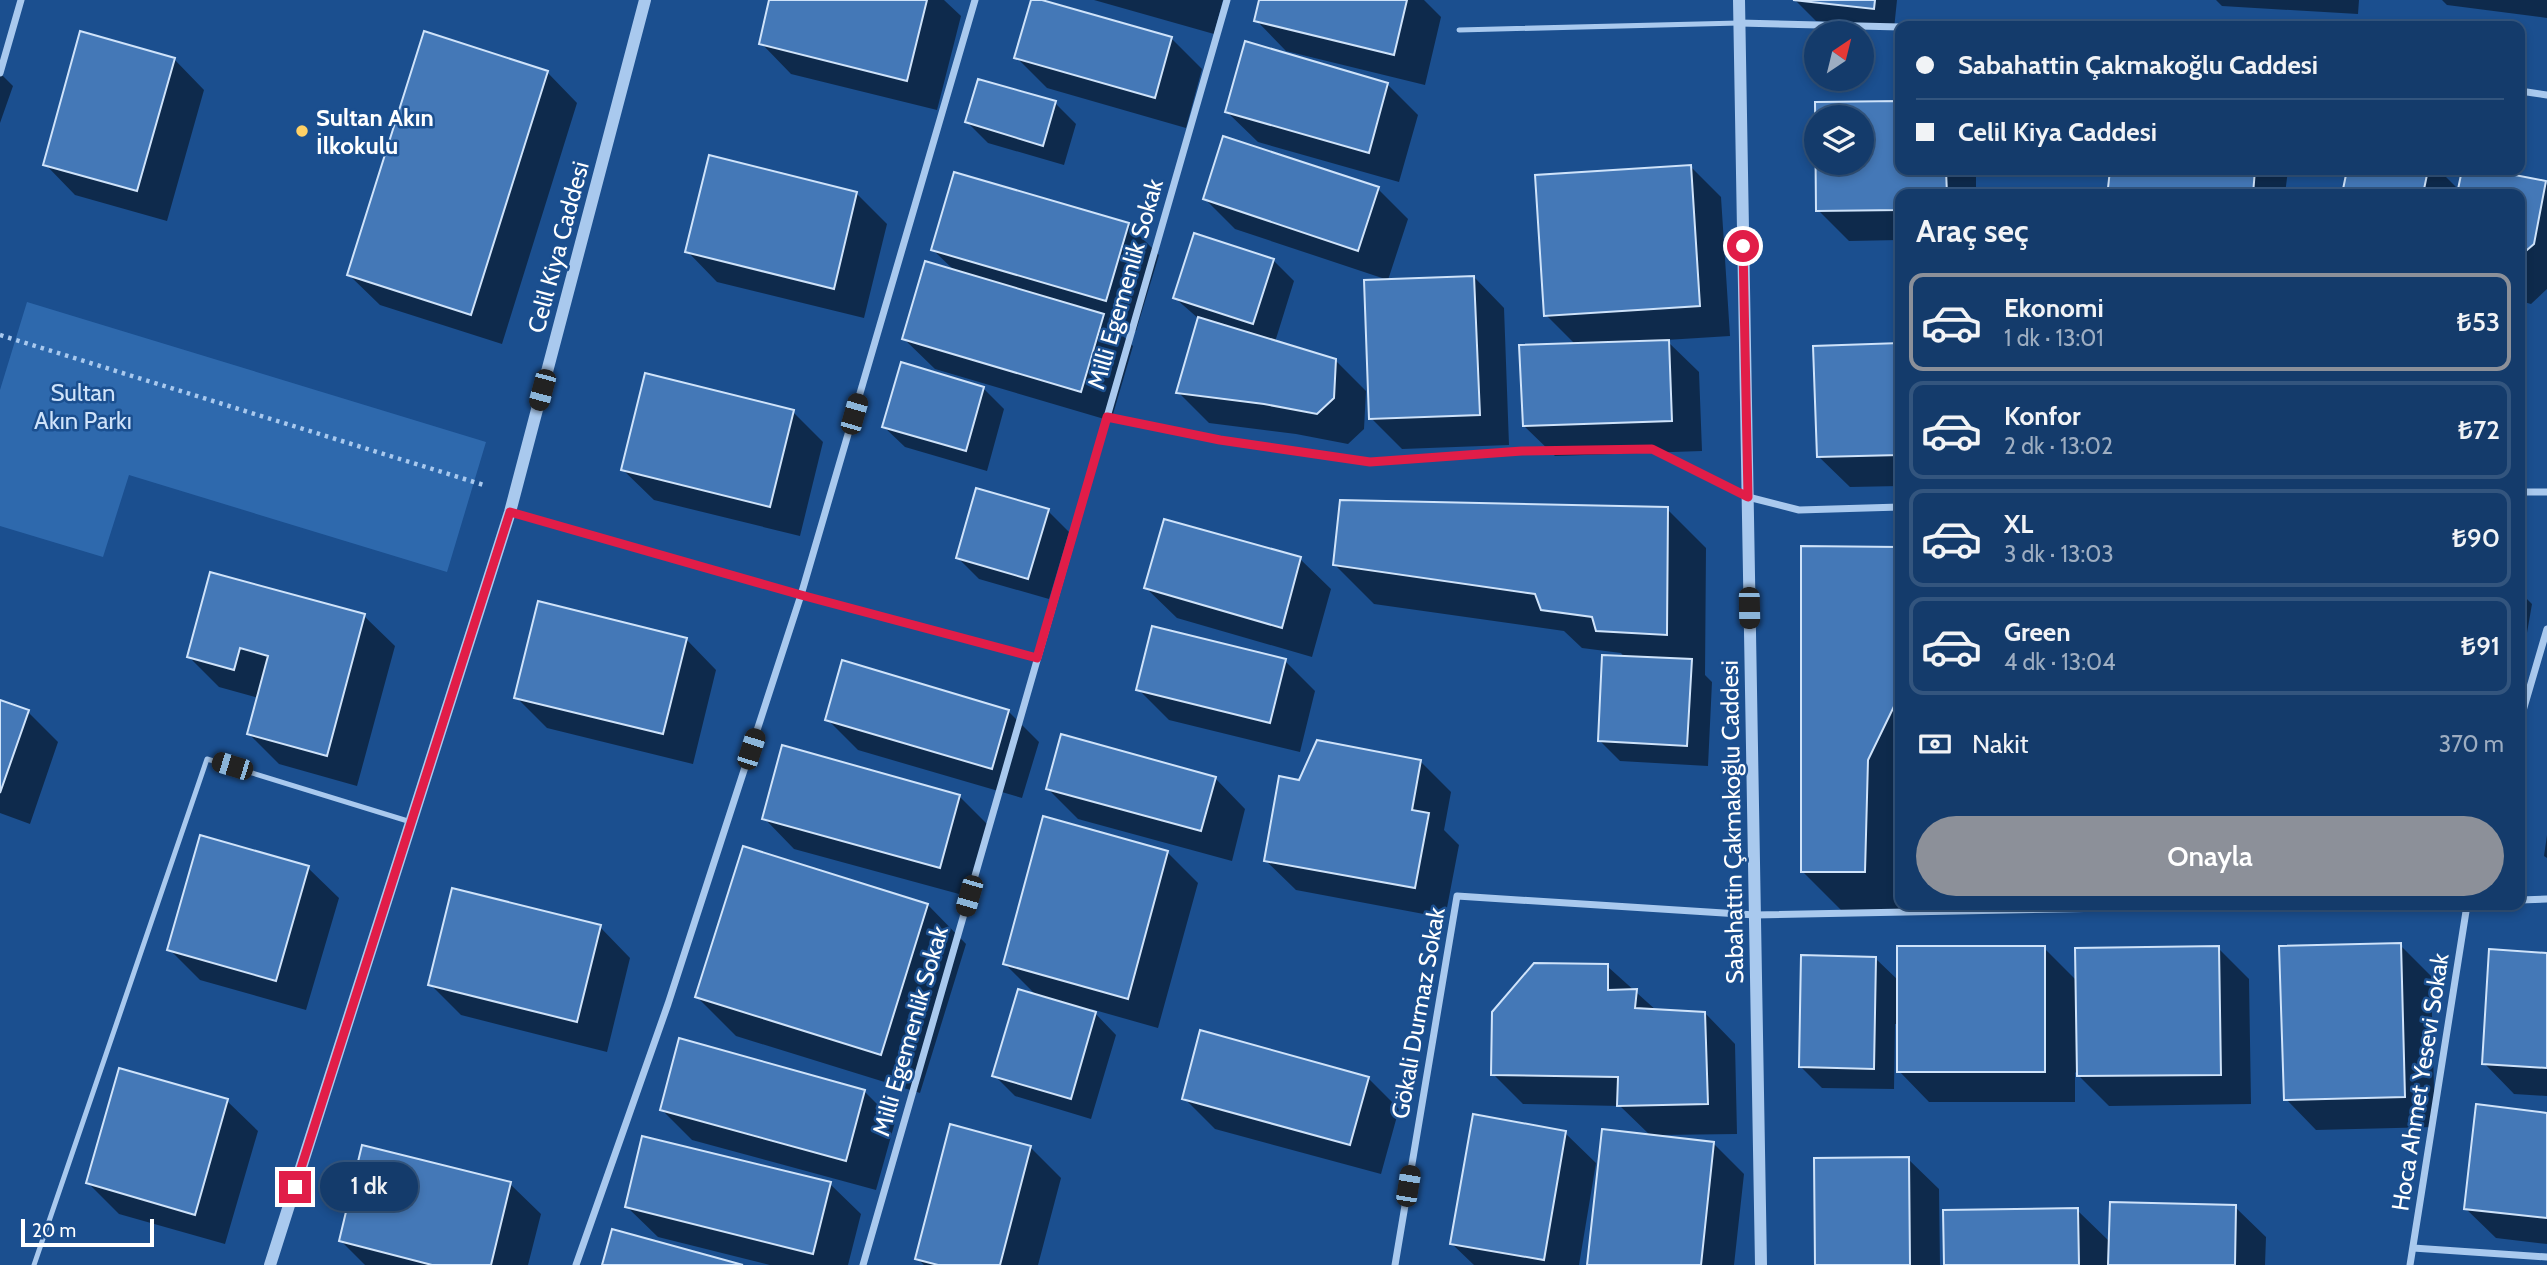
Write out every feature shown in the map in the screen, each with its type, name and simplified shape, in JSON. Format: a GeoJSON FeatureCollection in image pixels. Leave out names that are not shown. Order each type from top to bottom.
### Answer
{"type":"FeatureCollection","features":[{"type":"Feature","properties":{"kind":"street"},"geometry":{"type":"LineString","coordinates":[[0,74],[21,0]]}},
{"type":"Feature","properties":{"kind":"street","name":"Celil Kiya Caddesi"},"geometry":{"type":"LineString","coordinates":[[270,1265],[510,512],[645,0]]}},
{"type":"Feature","properties":{"kind":"street"},"geometry":{"type":"LineString","coordinates":[[576,1265],[668,1004],[801,595],[975,0]]}},
{"type":"Feature","properties":{"kind":"street","name":"Milli Egemenlik Sokak"},"geometry":{"type":"LineString","coordinates":[[863,1265],[1227,0]]}},
{"type":"Feature","properties":{"kind":"street","name":"Sabahattin Çakmakoğlu Caddesi"},"geometry":{"type":"LineString","coordinates":[[1739,0],[1761,1265]]}},
{"type":"Feature","properties":{"kind":"street"},"geometry":{"type":"LineString","coordinates":[[1739,23],[1895,27]]}},
{"type":"Feature","properties":{"kind":"street"},"geometry":{"type":"LineString","coordinates":[[2525,92],[2547,95]]}},
{"type":"Feature","properties":{"kind":"street"},"geometry":{"type":"LineString","coordinates":[[1107,417],[1220,440],[1370,462],[1522,451],[1652,449],[1748,497],[1800,510],[1895,507]]}},
{"type":"Feature","properties":{"kind":"street"},"geometry":{"type":"LineString","coordinates":[[2525,492],[2547,492]]}},
{"type":"Feature","properties":{"kind":"street"},"geometry":{"type":"LineString","coordinates":[[510,512],[801,595],[1037,658]]}},
{"type":"Feature","properties":{"kind":"street"},"geometry":{"type":"LineString","coordinates":[[2525,704],[2547,629]]}},
{"type":"Feature","properties":{"kind":"street","name":"Gökali Durmaz Sokak"},"geometry":{"type":"LineString","coordinates":[[1395,1265],[1457,895],[1755,915]]}},
{"type":"Feature","properties":{"kind":"street"},"geometry":{"type":"LineString","coordinates":[[2525,900],[2547,899]]}},
{"type":"Feature","properties":{"kind":"street"},"geometry":{"type":"LineString","coordinates":[[1755,915],[2010,910]]}},
{"type":"Feature","properties":{"kind":"street","name":"Hoca Ahmet Yesevi Sokak"},"geometry":{"type":"LineString","coordinates":[[2410,1265],[2466,910]]}},
{"type":"Feature","properties":{"kind":"street"},"geometry":{"type":"LineString","coordinates":[[2413,1248],[2547,1256]]}},
{"type":"Feature","properties":{"kind":"lane"},"geometry":{"type":"LineString","coordinates":[[1459,30],[1739,23]]}},
{"type":"Feature","properties":{"kind":"lane"},"geometry":{"type":"LineString","coordinates":[[34,1265],[207,759],[411,822]]}},
{"type":"Feature","properties":{"kind":"path"},"geometry":{"type":"LineString","coordinates":[[0,335],[514,494]]}},
{"type":"Feature","properties":{"kind":"green space","name":"Sultan Akın Parkı"},"geometry":{"type":"Polygon","coordinates":[[[27,302],[486,442],[447,572],[129,475],[103,557],[0,526],[0,390],[27,302]]]}},
{"type":"Feature","properties":{"kind":"building"},"geometry":{"type":"Polygon","coordinates":[[[769,0],[927,0],[907,81],[759,44],[769,0]]]}},
{"type":"Feature","properties":{"kind":"building"},"geometry":{"type":"Polygon","coordinates":[[[1031,0],[1042,0],[1172,37],[1155,98],[1014,58],[1031,0]]]}},
{"type":"Feature","properties":{"kind":"building"},"geometry":{"type":"Polygon","coordinates":[[[1259,0],[1407,0],[1394,55],[1254,21],[1259,0]]]}},
{"type":"Feature","properties":{"kind":"building"},"geometry":{"type":"Polygon","coordinates":[[[1793,0],[1875,0],[1874,9],[1793,0]]]}},
{"type":"Feature","properties":{"kind":"building"},"geometry":{"type":"Polygon","coordinates":[[[80,31],[175,58],[137,191],[43,165],[80,31]]]}},
{"type":"Feature","properties":{"kind":"building"},"geometry":{"type":"Polygon","coordinates":[[[424,31],[548,71],[471,315],[347,275],[424,31]]]}},
{"type":"Feature","properties":{"kind":"building"},"geometry":{"type":"Polygon","coordinates":[[[1245,41],[1388,83],[1369,153],[1225,112],[1245,41]]]}},
{"type":"Feature","properties":{"kind":"building"},"geometry":{"type":"Polygon","coordinates":[[[978,79],[1056,101],[1043,146],[965,122],[978,79]]]}},
{"type":"Feature","properties":{"kind":"building"},"geometry":{"type":"Polygon","coordinates":[[[1895,101],[1895,175],[1946,175],[1947,189],[1895,189],[1895,210],[1816,211],[1816,175],[1874,175],[1874,105],[1815,105],[1815,102],[1895,101]]]}},
{"type":"Feature","properties":{"kind":"building"},"geometry":{"type":"Polygon","coordinates":[[[1223,136],[1379,187],[1358,251],[1203,199],[1223,136]]]}},
{"type":"Feature","properties":{"kind":"building"},"geometry":{"type":"Polygon","coordinates":[[[709,155],[857,192],[834,289],[685,252],[709,155]]]}},
{"type":"Feature","properties":{"kind":"building"},"geometry":{"type":"Polygon","coordinates":[[[1691,165],[1700,306],[1544,316],[1535,175],[1691,165]]]}},
{"type":"Feature","properties":{"kind":"building"},"geometry":{"type":"Polygon","coordinates":[[[954,172],[1129,223],[1106,301],[931,250],[954,172]]]}},
{"type":"Feature","properties":{"kind":"building"},"geometry":{"type":"Polygon","coordinates":[[[2109,175],[2255,175],[2253,189],[2108,188],[2109,175]]]}},
{"type":"Feature","properties":{"kind":"building"},"geometry":{"type":"Polygon","coordinates":[[[2346,175],[2427,175],[2424,189],[2343,189],[2346,175]]]}},
{"type":"Feature","properties":{"kind":"building"},"geometry":{"type":"Polygon","coordinates":[[[2461,175],[2515,175],[2546,181],[2534,244],[2525,252],[2525,189],[2458,189],[2461,175]]]}},
{"type":"Feature","properties":{"kind":"building"},"geometry":{"type":"Polygon","coordinates":[[[1194,233],[1274,259],[1253,324],[1173,298],[1194,233]]]}},
{"type":"Feature","properties":{"kind":"building"},"geometry":{"type":"Polygon","coordinates":[[[925,261],[1104,314],[1081,392],[902,339],[925,261]]]}},
{"type":"Feature","properties":{"kind":"building"},"geometry":{"type":"Polygon","coordinates":[[[1474,276],[1480,415],[1369,419],[1364,280],[1474,276]]]}},
{"type":"Feature","properties":{"kind":"building"},"geometry":{"type":"Polygon","coordinates":[[[1198,317],[1336,359],[1334,398],[1317,414],[1176,393],[1198,317]]]}},
{"type":"Feature","properties":{"kind":"building"},"geometry":{"type":"Polygon","coordinates":[[[1669,340],[1672,421],[1523,426],[1519,345],[1669,340]]]}},
{"type":"Feature","properties":{"kind":"building"},"geometry":{"type":"Polygon","coordinates":[[[1895,343],[1895,455],[1817,457],[1813,346],[1895,343]]]}},
{"type":"Feature","properties":{"kind":"building"},"geometry":{"type":"Polygon","coordinates":[[[901,362],[984,387],[966,451],[882,427],[901,362]]]}},
{"type":"Feature","properties":{"kind":"building"},"geometry":{"type":"Polygon","coordinates":[[[645,373],[794,410],[770,507],[621,470],[645,373]]]}},
{"type":"Feature","properties":{"kind":"building"},"geometry":{"type":"Polygon","coordinates":[[[976,488],[1049,509],[1028,579],[956,558],[976,488]]]}},
{"type":"Feature","properties":{"kind":"building"},"geometry":{"type":"Polygon","coordinates":[[[1340,500],[1668,507],[1667,635],[1596,631],[1592,617],[1541,610],[1535,594],[1333,565],[1340,500]]]}},
{"type":"Feature","properties":{"kind":"building"},"geometry":{"type":"Polygon","coordinates":[[[1164,519],[1301,557],[1282,628],[1144,588],[1164,519]]]}},
{"type":"Feature","properties":{"kind":"building"},"geometry":{"type":"Polygon","coordinates":[[[1801,546],[1895,547],[1895,704],[1868,760],[1865,872],[1801,872],[1801,546]]]}},
{"type":"Feature","properties":{"kind":"building"},"geometry":{"type":"Polygon","coordinates":[[[210,572],[365,614],[327,756],[247,734],[268,656],[240,648],[234,670],[187,657],[210,572]]]}},
{"type":"Feature","properties":{"kind":"building"},"geometry":{"type":"Polygon","coordinates":[[[538,601],[687,638],[663,734],[514,698],[538,601]]]}},
{"type":"Feature","properties":{"kind":"building"},"geometry":{"type":"Polygon","coordinates":[[[1152,626],[1286,659],[1270,723],[1136,690],[1152,626]]]}},
{"type":"Feature","properties":{"kind":"building"},"geometry":{"type":"Polygon","coordinates":[[[1602,655],[1692,659],[1687,746],[1598,741],[1602,655]]]}},
{"type":"Feature","properties":{"kind":"building"},"geometry":{"type":"Polygon","coordinates":[[[842,660],[1009,710],[992,769],[825,720],[842,660]]]}},
{"type":"Feature","properties":{"kind":"building"},"geometry":{"type":"Polygon","coordinates":[[[0,700],[29,710],[0,793],[0,700]]]}},
{"type":"Feature","properties":{"kind":"building"},"geometry":{"type":"Polygon","coordinates":[[[1061,734],[1216,777],[1201,831],[1046,789],[1061,734]]]}},
{"type":"Feature","properties":{"kind":"building"},"geometry":{"type":"Polygon","coordinates":[[[1317,740],[1421,760],[1412,810],[1429,813],[1415,888],[1264,861],[1279,776],[1299,780],[1317,740]]]}},
{"type":"Feature","properties":{"kind":"building"},"geometry":{"type":"Polygon","coordinates":[[[782,745],[960,795],[940,868],[762,819],[782,745]]]}},
{"type":"Feature","properties":{"kind":"building"},"geometry":{"type":"Polygon","coordinates":[[[1043,816],[1168,851],[1128,999],[1003,964],[1043,816]]]}},
{"type":"Feature","properties":{"kind":"building"},"geometry":{"type":"Polygon","coordinates":[[[200,835],[309,866],[276,981],[167,950],[200,835]]]}},
{"type":"Feature","properties":{"kind":"building"},"geometry":{"type":"Polygon","coordinates":[[[743,846],[928,904],[881,1055],[695,997],[743,846]]]}},
{"type":"Feature","properties":{"kind":"building"},"geometry":{"type":"Polygon","coordinates":[[[452,888],[601,925],[577,1022],[428,985],[452,888]]]}},
{"type":"Feature","properties":{"kind":"building"},"geometry":{"type":"Polygon","coordinates":[[[2401,943],[2405,1097],[2284,1100],[2279,946],[2401,943]]]}},
{"type":"Feature","properties":{"kind":"building"},"geometry":{"type":"Polygon","coordinates":[[[1897,946],[2045,946],[2045,1072],[1897,1072],[1897,946]]]}},
{"type":"Feature","properties":{"kind":"building"},"geometry":{"type":"Polygon","coordinates":[[[2219,946],[2221,1075],[2077,1076],[2075,948],[2219,946]]]}},
{"type":"Feature","properties":{"kind":"building"},"geometry":{"type":"Polygon","coordinates":[[[2489,949],[2547,953],[2547,1068],[2482,1064],[2489,949]]]}},
{"type":"Feature","properties":{"kind":"building"},"geometry":{"type":"Polygon","coordinates":[[[1801,955],[1876,957],[1874,1069],[1799,1067],[1801,955]]]}},
{"type":"Feature","properties":{"kind":"building"},"geometry":{"type":"Polygon","coordinates":[[[1534,963],[1608,964],[1608,990],[1637,989],[1635,1008],[1705,1012],[1708,1104],[1617,1106],[1618,1077],[1491,1075],[1492,1012],[1534,963]]]}},
{"type":"Feature","properties":{"kind":"building"},"geometry":{"type":"Polygon","coordinates":[[[1018,989],[1096,1012],[1071,1099],[992,1076],[1018,989]]]}},
{"type":"Feature","properties":{"kind":"building"},"geometry":{"type":"Polygon","coordinates":[[[1200,1030],[1369,1077],[1350,1145],[1182,1099],[1200,1030]]]}},
{"type":"Feature","properties":{"kind":"building"},"geometry":{"type":"Polygon","coordinates":[[[679,1038],[865,1090],[846,1161],[660,1110],[679,1038]]]}},
{"type":"Feature","properties":{"kind":"building"},"geometry":{"type":"Polygon","coordinates":[[[119,1068],[228,1099],[195,1215],[86,1183],[119,1068]]]}},
{"type":"Feature","properties":{"kind":"building"},"geometry":{"type":"Polygon","coordinates":[[[2476,1104],[2547,1113],[2547,1218],[2464,1209],[2476,1104]]]}},
{"type":"Feature","properties":{"kind":"building"},"geometry":{"type":"Polygon","coordinates":[[[1473,1114],[1566,1131],[1544,1260],[1450,1244],[1473,1114]]]}},
{"type":"Feature","properties":{"kind":"building"},"geometry":{"type":"Polygon","coordinates":[[[950,1124],[1031,1146],[1000,1265],[938,1265],[915,1259],[950,1124]]]}},
{"type":"Feature","properties":{"kind":"building"},"geometry":{"type":"Polygon","coordinates":[[[1602,1129],[1714,1142],[1701,1265],[1587,1265],[1602,1129]]]}},
{"type":"Feature","properties":{"kind":"building"},"geometry":{"type":"Polygon","coordinates":[[[642,1136],[831,1182],[813,1254],[625,1207],[642,1136]]]}},
{"type":"Feature","properties":{"kind":"building"},"geometry":{"type":"Polygon","coordinates":[[[362,1145],[511,1182],[491,1265],[432,1265],[339,1241],[362,1145]]]}},
{"type":"Feature","properties":{"kind":"building"},"geometry":{"type":"Polygon","coordinates":[[[1909,1157],[1910,1265],[1815,1265],[1814,1158],[1909,1157]]]}},
{"type":"Feature","properties":{"kind":"building"},"geometry":{"type":"Polygon","coordinates":[[[2110,1202],[2236,1205],[2235,1265],[2108,1265],[2110,1202]]]}},
{"type":"Feature","properties":{"kind":"building"},"geometry":{"type":"Polygon","coordinates":[[[2078,1208],[2079,1265],[1944,1265],[1943,1210],[2078,1208]]]}},
{"type":"Feature","properties":{"kind":"building"},"geometry":{"type":"Polygon","coordinates":[[[612,1229],[743,1265],[602,1265],[612,1229]]]}},
{"type":"Feature","properties":{"kind":"place","name":"Sultan Akın İlkokulu"},"geometry":{"type":"Point","coordinates":[302,131]}},
{"type":"Feature","properties":{"kind":"route"},"geometry":{"type":"LineString","coordinates":[[295,1187],[510,512],[801,595],[1037,658],[1107,417],[1220,440],[1370,462],[1522,451],[1652,449],[1748,497],[1743,246]]}}]}
